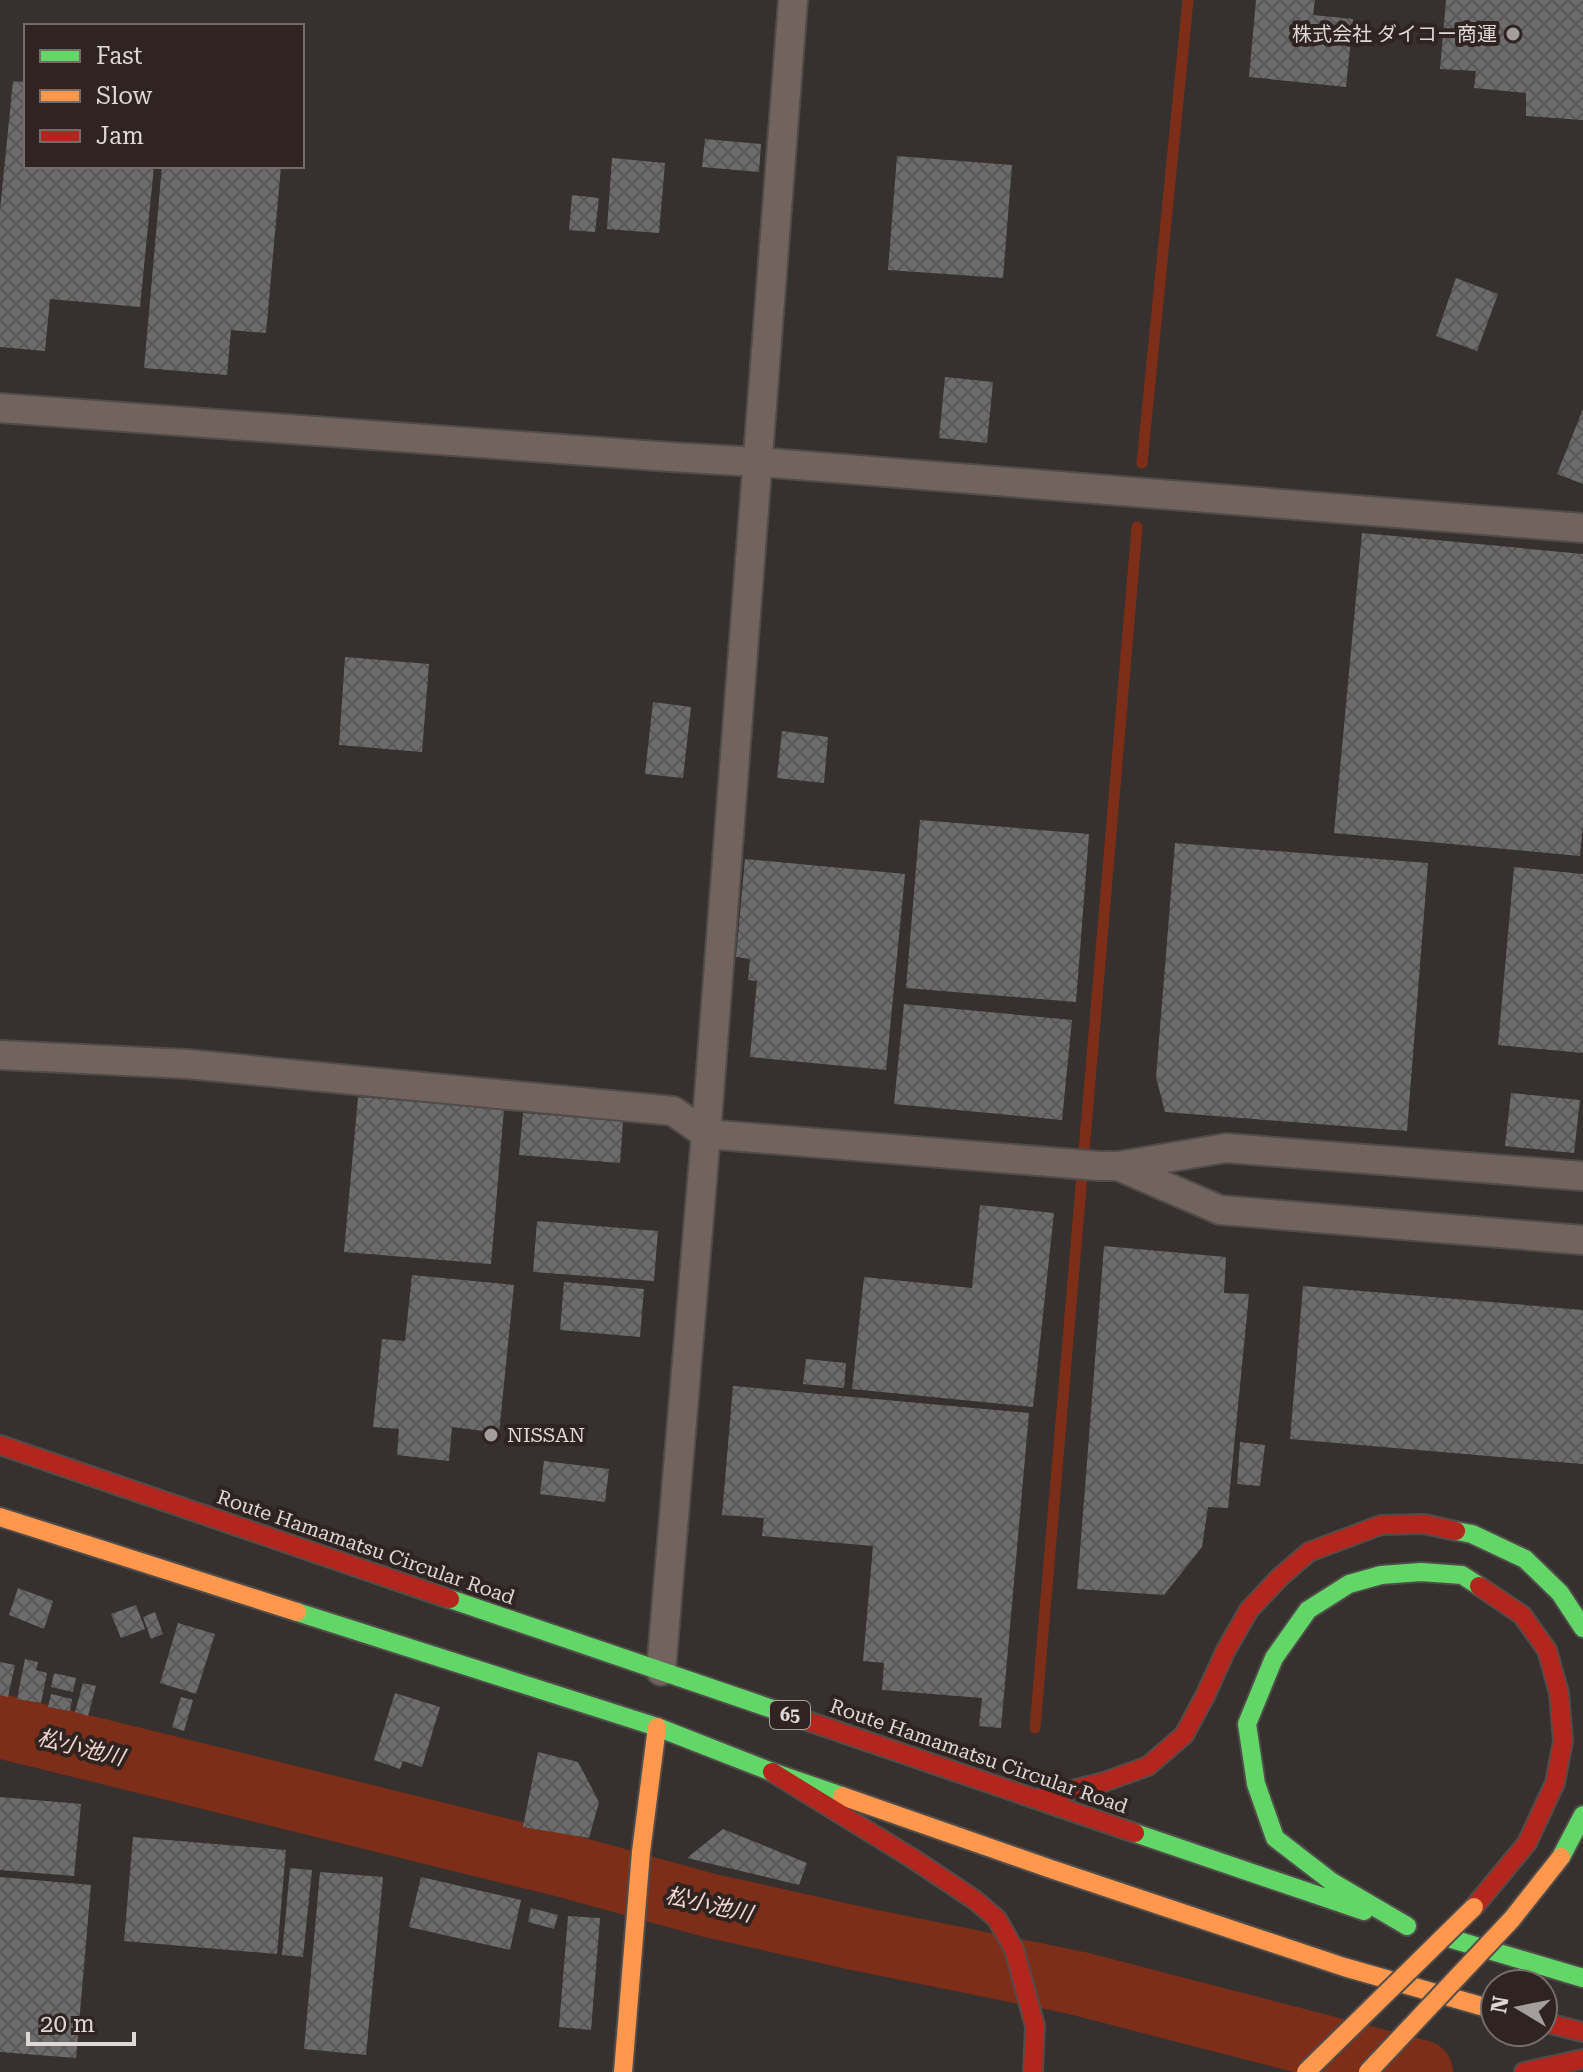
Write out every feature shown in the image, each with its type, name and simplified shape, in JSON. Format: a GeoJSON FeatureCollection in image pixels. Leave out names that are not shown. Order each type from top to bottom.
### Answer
{"type":"FeatureCollection","features":[{"type":"Feature","properties":{"kind":"main road","name":"Route Hamamatsu Circular Road"},"geometry":{"type":"LineString","coordinates":[[0,1445],[1407,1926],[1583,1978]]}},
{"type":"Feature","properties":{"kind":"main road"},"geometry":{"type":"LineString","coordinates":[[0,1517],[657,1727],[772,1772],[1329,1962],[1479,2005]]}},
{"type":"Feature","properties":{"kind":"main road"},"geometry":{"type":"LineString","coordinates":[[1036,1799],[1104,1782],[1148,1766],[1184,1735],[1249,1610],[1270,1588],[1309,1552],[1381,1525],[1424,1524],[1472,1534],[1525,1559],[1560,1593],[1583,1628]]}},
{"type":"Feature","properties":{"kind":"main road"},"geometry":{"type":"LineString","coordinates":[[1306,2072],[1474,1907],[1527,1843],[1555,1783],[1563,1741],[1559,1693],[1547,1650],[1522,1615],[1462,1575],[1421,1572],[1381,1575],[1349,1584],[1308,1610],[1274,1658],[1247,1724],[1256,1784],[1275,1838],[1332,1882],[1407,1926]]}},
{"type":"Feature","properties":{"kind":"main road"},"geometry":{"type":"LineString","coordinates":[[623,2072],[641,1852],[657,1727]]}},
{"type":"Feature","properties":{"kind":"main road"},"geometry":{"type":"LineString","coordinates":[[772,1772],[912,1858],[975,1900],[997,1919],[1014,1949],[1035,2026],[1033,2072]]}},
{"type":"Feature","properties":{"kind":"main road"},"geometry":{"type":"LineString","coordinates":[[1368,2072],[1512,1919],[1561,1857],[1583,1815]]}},
{"type":"Feature","properties":{"kind":"main road"},"geometry":{"type":"LineString","coordinates":[[1559,2026],[1583,2032]]}},
{"type":"Feature","properties":{"kind":"main road"},"geometry":{"type":"LineString","coordinates":[[1524,2072],[1576,2060]]}},
{"type":"Feature","properties":{"kind":"street"},"geometry":{"type":"LineString","coordinates":[[661,1671],[706,1134],[793,0]]}},
{"type":"Feature","properties":{"kind":"street"},"geometry":{"type":"LineString","coordinates":[[0,408],[758,462],[1583,528]]}},
{"type":"Feature","properties":{"kind":"street"},"geometry":{"type":"LineString","coordinates":[[0,1055],[187,1064],[673,1111],[706,1134],[1059,1163],[1109,1166],[1226,1148],[1583,1176]]}},
{"type":"Feature","properties":{"kind":"street"},"geometry":{"type":"LineString","coordinates":[[1109,1166],[1220,1210],[1583,1240]]}},
{"type":"Feature","properties":{"kind":"building"},"geometry":{"type":"Polygon","coordinates":[[[1256,0],[1315,0],[1313,15],[1353,19],[1346,87],[1249,77],[1256,0]]]}},
{"type":"Feature","properties":{"kind":"building","name":"株式会社 ダイコー商運"},"geometry":{"type":"Polygon","coordinates":[[[1446,0],[1583,0],[1583,120],[1526,116],[1526,93],[1474,88],[1476,71],[1440,69],[1446,0]]]}},
{"type":"Feature","properties":{"kind":"building"},"geometry":{"type":"Polygon","coordinates":[[[13,81],[24,82],[24,168],[154,168],[140,307],[50,299],[45,351],[0,347],[0,210],[13,81]]]}},
{"type":"Feature","properties":{"kind":"building"},"geometry":{"type":"Polygon","coordinates":[[[705,139],[761,144],[759,172],[702,167],[705,139]]]}},
{"type":"Feature","properties":{"kind":"building"},"geometry":{"type":"Polygon","coordinates":[[[897,156],[1012,165],[1003,278],[888,270],[897,156]]]}},
{"type":"Feature","properties":{"kind":"building"},"geometry":{"type":"Polygon","coordinates":[[[612,158],[665,163],[659,233],[607,229],[612,158]]]}},
{"type":"Feature","properties":{"kind":"building"},"geometry":{"type":"Polygon","coordinates":[[[162,168],[281,168],[266,333],[231,330],[227,375],[144,368],[162,168]]]}},
{"type":"Feature","properties":{"kind":"building"},"geometry":{"type":"Polygon","coordinates":[[[572,195],[599,198],[595,232],[569,230],[572,195]]]}},
{"type":"Feature","properties":{"kind":"building"},"geometry":{"type":"Polygon","coordinates":[[[1456,278],[1498,294],[1477,351],[1436,336],[1456,278]]]}},
{"type":"Feature","properties":{"kind":"building"},"geometry":{"type":"Polygon","coordinates":[[[945,377],[993,382],[987,443],[939,438],[945,377]]]}},
{"type":"Feature","properties":{"kind":"building"},"geometry":{"type":"Polygon","coordinates":[[[1583,409],[1583,484],[1557,474],[1583,409]]]}},
{"type":"Feature","properties":{"kind":"building"},"geometry":{"type":"Polygon","coordinates":[[[1362,533],[1583,554],[1583,823],[1580,856],[1334,833],[1362,533]]]}},
{"type":"Feature","properties":{"kind":"building"},"geometry":{"type":"Polygon","coordinates":[[[345,657],[429,664],[422,752],[339,745],[345,657]]]}},
{"type":"Feature","properties":{"kind":"building"},"geometry":{"type":"Polygon","coordinates":[[[653,702],[691,707],[683,778],[645,774],[653,702]]]}},
{"type":"Feature","properties":{"kind":"building"},"geometry":{"type":"Polygon","coordinates":[[[782,731],[828,737],[824,783],[777,778],[782,731]]]}},
{"type":"Feature","properties":{"kind":"building"},"geometry":{"type":"Polygon","coordinates":[[[920,820],[1089,834],[1076,1002],[906,988],[920,820]]]}},
{"type":"Feature","properties":{"kind":"building"},"geometry":{"type":"Polygon","coordinates":[[[1175,843],[1428,863],[1407,1131],[1165,1112],[1156,1077],[1175,843]]]}},
{"type":"Feature","properties":{"kind":"building"},"geometry":{"type":"Polygon","coordinates":[[[745,859],[905,874],[886,1070],[750,1057],[757,981],[748,980],[750,959],[736,957],[745,859]]]}},
{"type":"Feature","properties":{"kind":"building"},"geometry":{"type":"Polygon","coordinates":[[[1514,867],[1583,874],[1583,1053],[1498,1045],[1514,867]]]}},
{"type":"Feature","properties":{"kind":"building"},"geometry":{"type":"Polygon","coordinates":[[[904,1004],[1072,1020],[1062,1120],[894,1104],[904,1004]]]}},
{"type":"Feature","properties":{"kind":"building"},"geometry":{"type":"Polygon","coordinates":[[[1511,1093],[1580,1100],[1574,1153],[1505,1146],[1511,1093]]]}},
{"type":"Feature","properties":{"kind":"building"},"geometry":{"type":"Polygon","coordinates":[[[358,1097],[504,1109],[491,1264],[344,1252],[358,1097]]]}},
{"type":"Feature","properties":{"kind":"building"},"geometry":{"type":"Polygon","coordinates":[[[523,1113],[623,1121],[620,1163],[519,1155],[523,1113]]]}},
{"type":"Feature","properties":{"kind":"building"},"geometry":{"type":"Polygon","coordinates":[[[980,1205],[1054,1213],[1033,1407],[852,1389],[864,1277],[972,1288],[980,1205]]]}},
{"type":"Feature","properties":{"kind":"building"},"geometry":{"type":"Polygon","coordinates":[[[537,1221],[658,1231],[654,1281],[533,1272],[537,1221]]]}},
{"type":"Feature","properties":{"kind":"building"},"geometry":{"type":"Polygon","coordinates":[[[1104,1246],[1226,1257],[1224,1293],[1249,1294],[1228,1508],[1208,1507],[1202,1547],[1164,1595],[1077,1589],[1104,1246]]]}},
{"type":"Feature","properties":{"kind":"building"},"geometry":{"type":"Polygon","coordinates":[[[412,1275],[514,1285],[499,1433],[452,1427],[449,1461],[397,1455],[399,1429],[373,1427],[382,1339],[405,1341],[412,1275]]]}},
{"type":"Feature","properties":{"kind":"building"},"geometry":{"type":"Polygon","coordinates":[[[564,1282],[644,1289],[640,1337],[560,1330],[564,1282]]]}},
{"type":"Feature","properties":{"kind":"building"},"geometry":{"type":"Polygon","coordinates":[[[1303,1286],[1583,1310],[1583,1464],[1290,1439],[1303,1286]]]}},
{"type":"Feature","properties":{"kind":"building"},"geometry":{"type":"Polygon","coordinates":[[[806,1359],[846,1363],[844,1388],[803,1384],[806,1359]]]}},
{"type":"Feature","properties":{"kind":"building"},"geometry":{"type":"Polygon","coordinates":[[[733,1386],[1029,1413],[1001,1728],[979,1726],[982,1698],[882,1690],[884,1663],[863,1661],[873,1546],[762,1536],[764,1518],[722,1515],[733,1386]]]}},
{"type":"Feature","properties":{"kind":"building"},"geometry":{"type":"Polygon","coordinates":[[[1240,1442],[1265,1445],[1260,1486],[1237,1484],[1240,1442]]]}},
{"type":"Feature","properties":{"kind":"building"},"geometry":{"type":"Polygon","coordinates":[[[544,1461],[609,1469],[605,1502],[540,1494],[544,1461]]]}},
{"type":"Feature","properties":{"kind":"building"},"geometry":{"type":"Polygon","coordinates":[[[18,1588],[53,1601],[44,1629],[9,1615],[18,1588]]]}},
{"type":"Feature","properties":{"kind":"building"},"geometry":{"type":"Polygon","coordinates":[[[136,1605],[145,1629],[121,1638],[111,1614],[136,1605]]]}},
{"type":"Feature","properties":{"kind":"building"},"geometry":{"type":"Polygon","coordinates":[[[155,1612],[163,1634],[151,1639],[143,1617],[155,1612]]]}},
{"type":"Feature","properties":{"kind":"building"},"geometry":{"type":"Polygon","coordinates":[[[178,1623],[215,1634],[196,1694],[160,1683],[178,1623]]]}},
{"type":"Feature","properties":{"kind":"building"},"geometry":{"type":"Polygon","coordinates":[[[25,1659],[38,1662],[36,1670],[47,1673],[41,1703],[17,1699],[25,1659]]]}},
{"type":"Feature","properties":{"kind":"building"},"geometry":{"type":"Polygon","coordinates":[[[0,1662],[15,1665],[8,1697],[0,1695],[0,1662]]]}},
{"type":"Feature","properties":{"kind":"building"},"geometry":{"type":"Polygon","coordinates":[[[54,1673],[76,1678],[73,1692],[51,1687],[54,1673]]]}},
{"type":"Feature","properties":{"kind":"building"},"geometry":{"type":"Polygon","coordinates":[[[83,1683],[96,1686],[88,1716],[75,1712],[83,1683]]]}},
{"type":"Feature","properties":{"kind":"building"},"geometry":{"type":"Polygon","coordinates":[[[395,1693],[440,1707],[422,1767],[403,1761],[400,1769],[374,1760],[395,1693]]]}},
{"type":"Feature","properties":{"kind":"building"},"geometry":{"type":"Polygon","coordinates":[[[51,1694],[72,1699],[70,1711],[48,1707],[51,1694]]]}},
{"type":"Feature","properties":{"kind":"building"},"geometry":{"type":"Polygon","coordinates":[[[181,1697],[193,1700],[184,1731],[172,1727],[181,1697]]]}},
{"type":"Feature","properties":{"kind":"building"},"geometry":{"type":"Polygon","coordinates":[[[538,1752],[578,1762],[599,1802],[589,1838],[523,1827],[538,1752]]]}},
{"type":"Feature","properties":{"kind":"building"},"geometry":{"type":"Polygon","coordinates":[[[0,1797],[81,1804],[74,1876],[0,1870],[0,1797]]]}},
{"type":"Feature","properties":{"kind":"building"},"geometry":{"type":"Polygon","coordinates":[[[723,1829],[807,1863],[799,1885],[687,1858],[723,1829]]]}},
{"type":"Feature","properties":{"kind":"building"},"geometry":{"type":"Polygon","coordinates":[[[133,1837],[286,1850],[277,1954],[124,1941],[133,1837]]]}},
{"type":"Feature","properties":{"kind":"building"},"geometry":{"type":"Polygon","coordinates":[[[290,1868],[312,1870],[303,1957],[282,1955],[290,1868]]]}},
{"type":"Feature","properties":{"kind":"building"},"geometry":{"type":"Polygon","coordinates":[[[320,1872],[383,1877],[366,2055],[304,2049],[320,1872]]]}},
{"type":"Feature","properties":{"kind":"building"},"geometry":{"type":"Polygon","coordinates":[[[0,1877],[91,1885],[76,2058],[0,2052],[0,1877]]]}},
{"type":"Feature","properties":{"kind":"building"},"geometry":{"type":"Polygon","coordinates":[[[421,1877],[521,1900],[510,1950],[409,1927],[421,1877]]]}},
{"type":"Feature","properties":{"kind":"building"},"geometry":{"type":"Polygon","coordinates":[[[531,1908],[558,1915],[554,1929],[528,1922],[531,1908]]]}},
{"type":"Feature","properties":{"kind":"building"},"geometry":{"type":"Polygon","coordinates":[[[568,1916],[600,1918],[591,2030],[559,2027],[568,1916]]]}},
{"type":"Feature","properties":{"kind":"waterway"},"geometry":{"type":"LineString","coordinates":[[1142,463],[1188,0]]}},
{"type":"Feature","properties":{"kind":"waterway"},"geometry":{"type":"LineString","coordinates":[[1035,1728],[1137,527]]}},
{"type":"Feature","properties":{"kind":"waterway","name":"松小池川"},"geometry":{"type":"LineString","coordinates":[[0,1726],[563,1865],[708,1905],[1077,1983],[1421,2072]]}},
{"type":"Feature","properties":{"kind":"traffic: fast"},"geometry":{"type":"LineString","coordinates":[[1456,1531],[1472,1534],[1525,1559],[1560,1593],[1583,1628]]}},
{"type":"Feature","properties":{"kind":"traffic: fast"},"geometry":{"type":"LineString","coordinates":[[1407,1926],[1332,1882],[1275,1838],[1256,1784],[1247,1724],[1274,1658],[1308,1610],[1349,1584],[1381,1575],[1421,1572],[1462,1575],[1479,1586]]}},
{"type":"Feature","properties":{"kind":"traffic: fast"},"geometry":{"type":"LineString","coordinates":[[450,1599],[790,1715]]}},
{"type":"Feature","properties":{"kind":"traffic: fast"},"geometry":{"type":"LineString","coordinates":[[297,1612],[657,1727],[842,1796]]}},
{"type":"Feature","properties":{"kind":"traffic: fast"},"geometry":{"type":"LineString","coordinates":[[1561,1857],[1583,1815]]}},
{"type":"Feature","properties":{"kind":"traffic: fast"},"geometry":{"type":"LineString","coordinates":[[1135,1833],[1364,1911]]}},
{"type":"Feature","properties":{"kind":"traffic: fast"},"geometry":{"type":"LineString","coordinates":[[1452,1939],[1583,1978]]}},
{"type":"Feature","properties":{"kind":"traffic: slow"},"geometry":{"type":"LineString","coordinates":[[0,1517],[297,1612]]}},
{"type":"Feature","properties":{"kind":"traffic: slow"},"geometry":{"type":"LineString","coordinates":[[623,2072],[641,1852],[657,1727]]}},
{"type":"Feature","properties":{"kind":"traffic: slow"},"geometry":{"type":"LineString","coordinates":[[842,1796],[1344,1967],[1479,2005]]}},
{"type":"Feature","properties":{"kind":"traffic: slow"},"geometry":{"type":"LineString","coordinates":[[1368,2072],[1512,1919],[1561,1857]]}},
{"type":"Feature","properties":{"kind":"traffic: slow"},"geometry":{"type":"LineString","coordinates":[[1306,2072],[1474,1907]]}},
{"type":"Feature","properties":{"kind":"traffic: jam"},"geometry":{"type":"LineString","coordinates":[[0,1445],[450,1599]]}},
{"type":"Feature","properties":{"kind":"traffic: jam"},"geometry":{"type":"LineString","coordinates":[[1036,1799],[1104,1782],[1148,1766],[1184,1735],[1249,1610],[1309,1552],[1381,1525],[1424,1524],[1456,1531]]}},
{"type":"Feature","properties":{"kind":"traffic: jam"},"geometry":{"type":"LineString","coordinates":[[1474,1907],[1527,1843],[1555,1783],[1563,1741],[1559,1693],[1547,1650],[1522,1615],[1479,1586]]}},
{"type":"Feature","properties":{"kind":"traffic: jam"},"geometry":{"type":"LineString","coordinates":[[790,1715],[1135,1833]]}},
{"type":"Feature","properties":{"kind":"traffic: jam"},"geometry":{"type":"LineString","coordinates":[[772,1772],[912,1858],[975,1900],[997,1919],[1014,1949],[1035,2026],[1033,2072]]}},
{"type":"Feature","properties":{"kind":"traffic: jam"},"geometry":{"type":"LineString","coordinates":[[1559,2026],[1583,2032]]}},
{"type":"Feature","properties":{"kind":"traffic: jam"},"geometry":{"type":"LineString","coordinates":[[1524,2072],[1583,2059]]}},
{"type":"Feature","properties":{"kind":"place","name":"株式会社 ダイコー商運"},"geometry":{"type":"Point","coordinates":[1513,34]}},
{"type":"Feature","properties":{"kind":"place","name":"NISSAN"},"geometry":{"type":"Point","coordinates":[491,1435]}}]}
